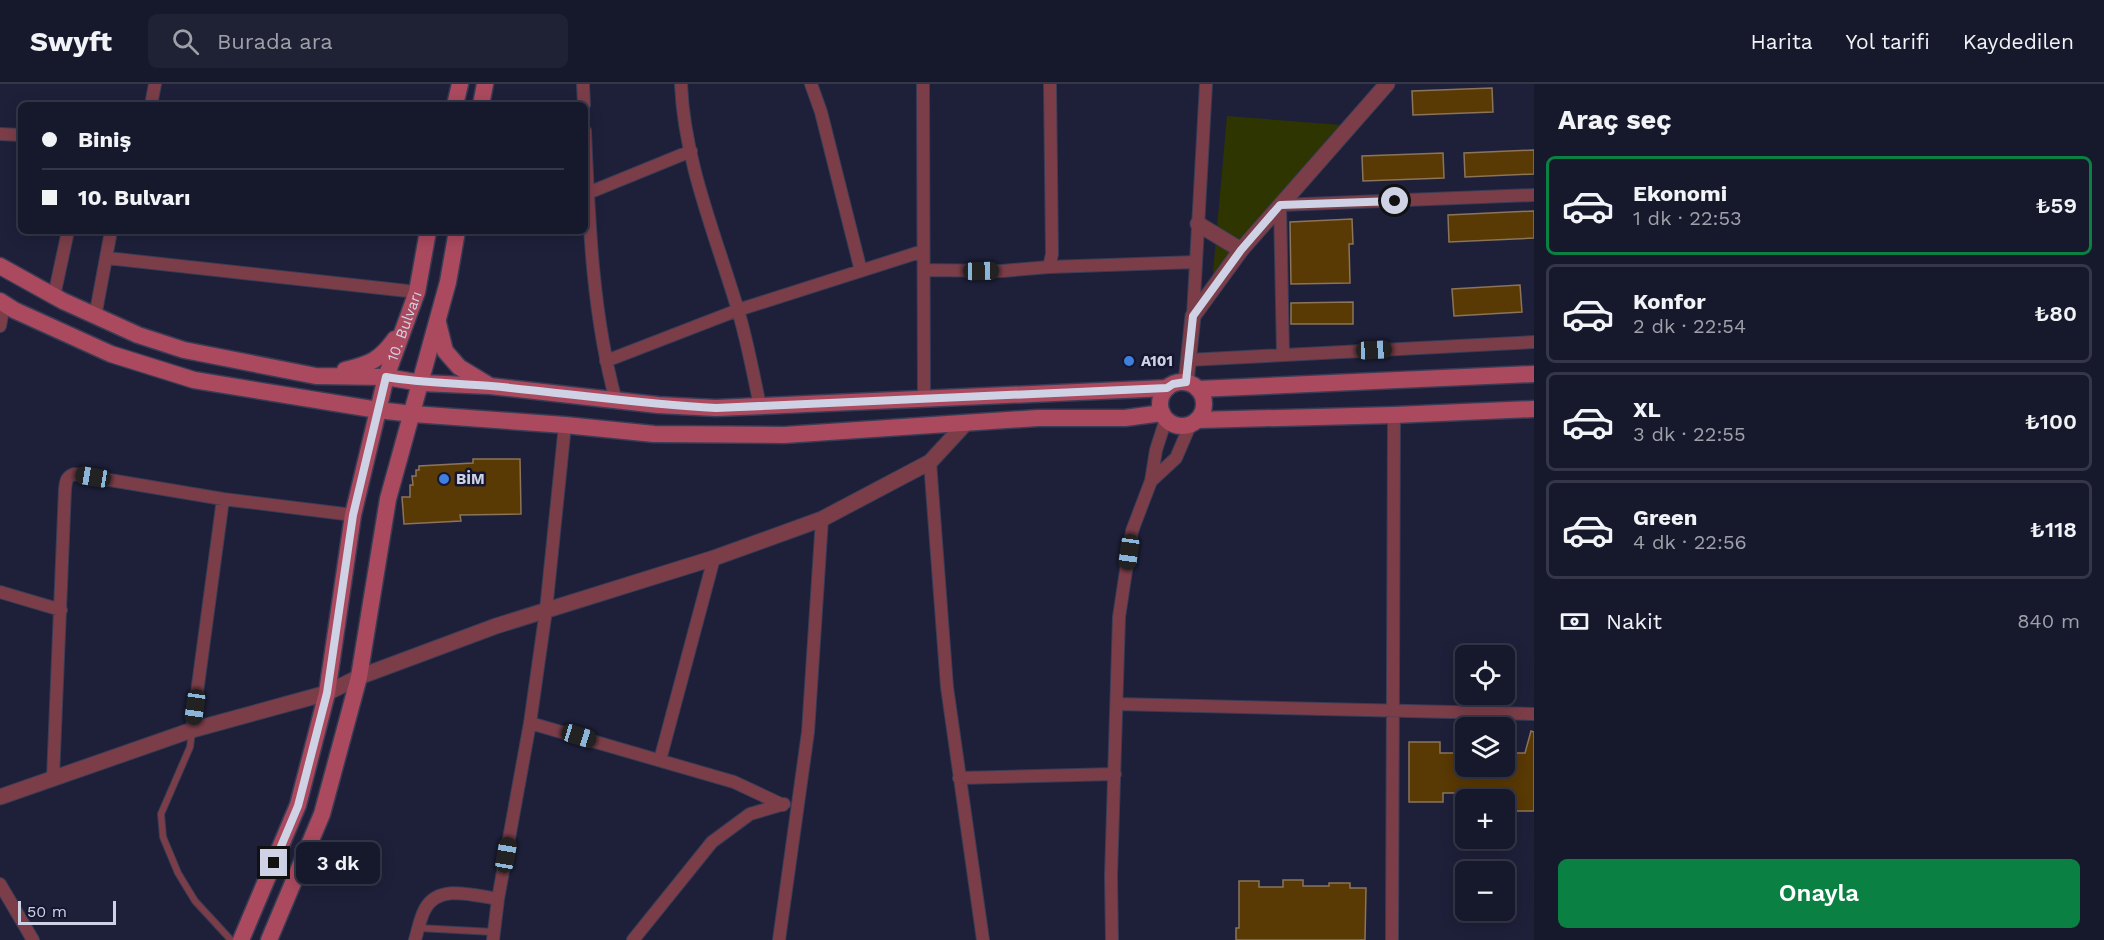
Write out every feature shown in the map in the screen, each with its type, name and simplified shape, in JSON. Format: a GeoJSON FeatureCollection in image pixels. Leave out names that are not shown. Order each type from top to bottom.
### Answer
{"type":"FeatureCollection","features":[{"type":"Feature","properties":{"kind":"main road"},"geometry":{"type":"LineString","coordinates":[[457,102],[460,84]]}},
{"type":"Feature","properties":{"kind":"main road"},"geometry":{"type":"LineString","coordinates":[[482,102],[485,84]]}},
{"type":"Feature","properties":{"kind":"main road","name":"10. Bulvarı"},"geometry":{"type":"LineString","coordinates":[[241,940],[298,806],[327,693],[353,515],[386,377],[417,292],[427,234]]}},
{"type":"Feature","properties":{"kind":"main road","name":"10. Bulvarı"},"geometry":{"type":"LineString","coordinates":[[269,940],[322,813],[359,677],[388,499],[448,282],[456,234]]}},
{"type":"Feature","properties":{"kind":"main road"},"geometry":{"type":"LineString","coordinates":[[0,266],[95,317],[138,335],[184,350],[316,376],[386,377],[421,383],[490,386],[616,401],[716,408],[1167,388]]}},
{"type":"Feature","properties":{"kind":"main road"},"geometry":{"type":"LineString","coordinates":[[2,302],[14,310],[111,354],[194,380],[378,410],[654,434],[784,435],[1038,418],[1164,416],[1178,425],[1194,422],[1534,409]]}},
{"type":"Feature","properties":{"kind":"main road"},"geometry":{"type":"LineString","coordinates":[[316,376],[367,365],[384,354],[408,318]]}},
{"type":"Feature","properties":{"kind":"main road"},"geometry":{"type":"LineString","coordinates":[[437,321],[445,351],[459,367],[490,386]]}},
{"type":"Feature","properties":{"kind":"main road"},"geometry":{"type":"LineString","coordinates":[[1164,416],[1160,399],[1167,388],[1173,384],[1534,374]]}},
{"type":"Feature","properties":{"kind":"main road"},"geometry":{"type":"LineString","coordinates":[[1192,385],[1202,394],[1203,408],[1194,422]]}},
{"type":"Feature","properties":{"kind":"street"},"geometry":{"type":"LineString","coordinates":[[152,102],[155,84]]}},
{"type":"Feature","properties":{"kind":"street"},"geometry":{"type":"LineString","coordinates":[[583,84],[584,102]]}},
{"type":"Feature","properties":{"kind":"street"},"geometry":{"type":"LineString","coordinates":[[681,84],[686,130],[699,187],[738,310],[760,406]]}},
{"type":"Feature","properties":{"kind":"street"},"geometry":{"type":"LineString","coordinates":[[811,84],[835,165],[861,271]]}},
{"type":"Feature","properties":{"kind":"street"},"geometry":{"type":"LineString","coordinates":[[923,84],[924,398]]}},
{"type":"Feature","properties":{"kind":"street"},"geometry":{"type":"LineString","coordinates":[[1049,267],[1052,254],[1050,84]]}},
{"type":"Feature","properties":{"kind":"street"},"geometry":{"type":"LineString","coordinates":[[1192,385],[1188,360],[1193,316],[1206,84]]}},
{"type":"Feature","properties":{"kind":"street"},"geometry":{"type":"LineString","coordinates":[[1193,316],[1241,250],[1387,84]]}},
{"type":"Feature","properties":{"kind":"street"},"geometry":{"type":"LineString","coordinates":[[0,134],[18,135]]}},
{"type":"Feature","properties":{"kind":"street"},"geometry":{"type":"LineString","coordinates":[[616,401],[606,361],[597,303],[588,193],[691,151]]}},
{"type":"Feature","properties":{"kind":"street"},"geometry":{"type":"LineString","coordinates":[[1280,205],[1534,195]]}},
{"type":"Feature","properties":{"kind":"street"},"geometry":{"type":"LineString","coordinates":[[1280,205],[1283,354]]}},
{"type":"Feature","properties":{"kind":"street"},"geometry":{"type":"LineString","coordinates":[[1198,224],[1241,250]]}},
{"type":"Feature","properties":{"kind":"street"},"geometry":{"type":"LineString","coordinates":[[54,296],[67,234]]}},
{"type":"Feature","properties":{"kind":"street"},"geometry":{"type":"LineString","coordinates":[[95,317],[111,234]]}},
{"type":"Feature","properties":{"kind":"street"},"geometry":{"type":"LineString","coordinates":[[606,361],[738,310],[923,251]]}},
{"type":"Feature","properties":{"kind":"street"},"geometry":{"type":"LineString","coordinates":[[107,258],[417,292]]}},
{"type":"Feature","properties":{"kind":"street"},"geometry":{"type":"LineString","coordinates":[[924,270],[1002,271],[1049,267],[1196,262]]}},
{"type":"Feature","properties":{"kind":"street"},"geometry":{"type":"LineString","coordinates":[[0,326],[2,302]]}},
{"type":"Feature","properties":{"kind":"street"},"geometry":{"type":"LineString","coordinates":[[1188,360],[1534,342]]}},
{"type":"Feature","properties":{"kind":"street"},"geometry":{"type":"LineString","coordinates":[[1392,940],[1394,415]]}},
{"type":"Feature","properties":{"kind":"street"},"geometry":{"type":"LineString","coordinates":[[1112,940],[1119,617],[1132,531],[1151,481],[1164,416]]}},
{"type":"Feature","properties":{"kind":"street"},"geometry":{"type":"LineString","coordinates":[[1151,481],[1176,458],[1194,422]]}},
{"type":"Feature","properties":{"kind":"street"},"geometry":{"type":"LineString","coordinates":[[0,796],[192,730],[327,693],[359,677],[496,626],[714,558],[822,519],[930,462],[966,423]]}},
{"type":"Feature","properties":{"kind":"street"},"geometry":{"type":"LineString","coordinates":[[493,936],[530,723],[546,610],[565,425]]}},
{"type":"Feature","properties":{"kind":"street"},"geometry":{"type":"LineString","coordinates":[[930,462],[947,687],[983,940]]}},
{"type":"Feature","properties":{"kind":"street"},"geometry":{"type":"LineString","coordinates":[[53,778],[65,489],[69,476],[74,474],[223,499],[353,515]]}},
{"type":"Feature","properties":{"kind":"street"},"geometry":{"type":"LineString","coordinates":[[192,730],[223,499]]}},
{"type":"Feature","properties":{"kind":"street"},"geometry":{"type":"LineString","coordinates":[[779,940],[808,732],[822,519]]}},
{"type":"Feature","properties":{"kind":"street"},"geometry":{"type":"LineString","coordinates":[[660,760],[714,558]]}},
{"type":"Feature","properties":{"kind":"street"},"geometry":{"type":"LineString","coordinates":[[0,592],[61,610]]}},
{"type":"Feature","properties":{"kind":"street"},"geometry":{"type":"LineString","coordinates":[[1117,704],[1534,714]]}},
{"type":"Feature","properties":{"kind":"street"},"geometry":{"type":"LineString","coordinates":[[530,723],[734,782],[783,805]]}},
{"type":"Feature","properties":{"kind":"street"},"geometry":{"type":"LineString","coordinates":[[959,778],[1115,774]]}},
{"type":"Feature","properties":{"kind":"street"},"geometry":{"type":"LineString","coordinates":[[633,940],[712,842],[750,814],[798,801]]}},
{"type":"Feature","properties":{"kind":"street"},"geometry":{"type":"LineString","coordinates":[[0,884],[33,940]]}},
{"type":"Feature","properties":{"kind":"street"},"geometry":{"type":"LineString","coordinates":[[417,934],[425,908],[438,895],[452,892],[498,899]]}},
{"type":"Feature","properties":{"kind":"lane"},"geometry":{"type":"LineString","coordinates":[[192,730],[190,747],[161,814],[163,837],[178,873],[195,901],[231,940]]}},
{"type":"Feature","properties":{"kind":"lane"},"geometry":{"type":"LineString","coordinates":[[417,934],[493,936]]}},
{"type":"Feature","properties":{"kind":"green space"},"geometry":{"type":"Polygon","coordinates":[[[1227,116],[1341,125],[1212,284],[1227,116]]]}},
{"type":"Feature","properties":{"kind":"building"},"geometry":{"type":"Polygon","coordinates":[[[1492,88],[1493,112],[1413,115],[1412,91],[1492,88]]]}},
{"type":"Feature","properties":{"kind":"building"},"geometry":{"type":"Polygon","coordinates":[[[1534,150],[1534,174],[1465,177],[1464,153],[1534,150]]]}},
{"type":"Feature","properties":{"kind":"building"},"geometry":{"type":"Polygon","coordinates":[[[1443,153],[1444,178],[1363,181],[1362,156],[1443,153]]]}},
{"type":"Feature","properties":{"kind":"building"},"geometry":{"type":"Polygon","coordinates":[[[1534,211],[1534,238],[1449,242],[1448,215],[1534,211]]]}},
{"type":"Feature","properties":{"kind":"building"},"geometry":{"type":"Polygon","coordinates":[[[1352,219],[1353,244],[1349,244],[1350,283],[1291,284],[1290,222],[1352,219]]]}},
{"type":"Feature","properties":{"kind":"building"},"geometry":{"type":"Polygon","coordinates":[[[1520,285],[1522,312],[1454,316],[1452,289],[1520,285]]]}},
{"type":"Feature","properties":{"kind":"building"},"geometry":{"type":"Polygon","coordinates":[[[1353,302],[1353,324],[1291,324],[1291,303],[1353,302]]]}},
{"type":"Feature","properties":{"kind":"building"},"geometry":{"type":"Polygon","coordinates":[[[473,459],[520,459],[521,514],[460,515],[461,521],[404,524],[402,497],[410,497],[410,485],[413,485],[412,476],[416,476],[419,466],[473,463],[473,459]]]}},
{"type":"Feature","properties":{"kind":"building"},"geometry":{"type":"Polygon","coordinates":[[[1531,731],[1534,732],[1534,811],[1515,811],[1515,789],[1455,789],[1455,793],[1443,793],[1443,802],[1409,802],[1409,742],[1440,742],[1440,753],[1455,753],[1455,777],[1515,777],[1515,753],[1525,753],[1531,731]]]}},
{"type":"Feature","properties":{"kind":"building"},"geometry":{"type":"Polygon","coordinates":[[[1283,880],[1303,880],[1303,886],[1350,883],[1350,888],[1366,888],[1365,940],[1236,940],[1236,928],[1239,928],[1239,881],[1259,881],[1259,887],[1283,887],[1283,880]]]}},
{"type":"Feature","properties":{"kind":"place","name":"A101"},"geometry":{"type":"Point","coordinates":[1129,361]}},
{"type":"Feature","properties":{"kind":"place","name":"BİM"},"geometry":{"type":"Point","coordinates":[444,479]}},
{"type":"Feature","properties":{"kind":"route"},"geometry":{"type":"LineString","coordinates":[[274,863],[298,806],[327,693],[353,515],[386,377],[421,383],[490,386],[616,401],[716,408],[1167,388],[1179,382],[1186,382],[1193,316],[1241,250],[1280,205],[1395,201]]}}]}
